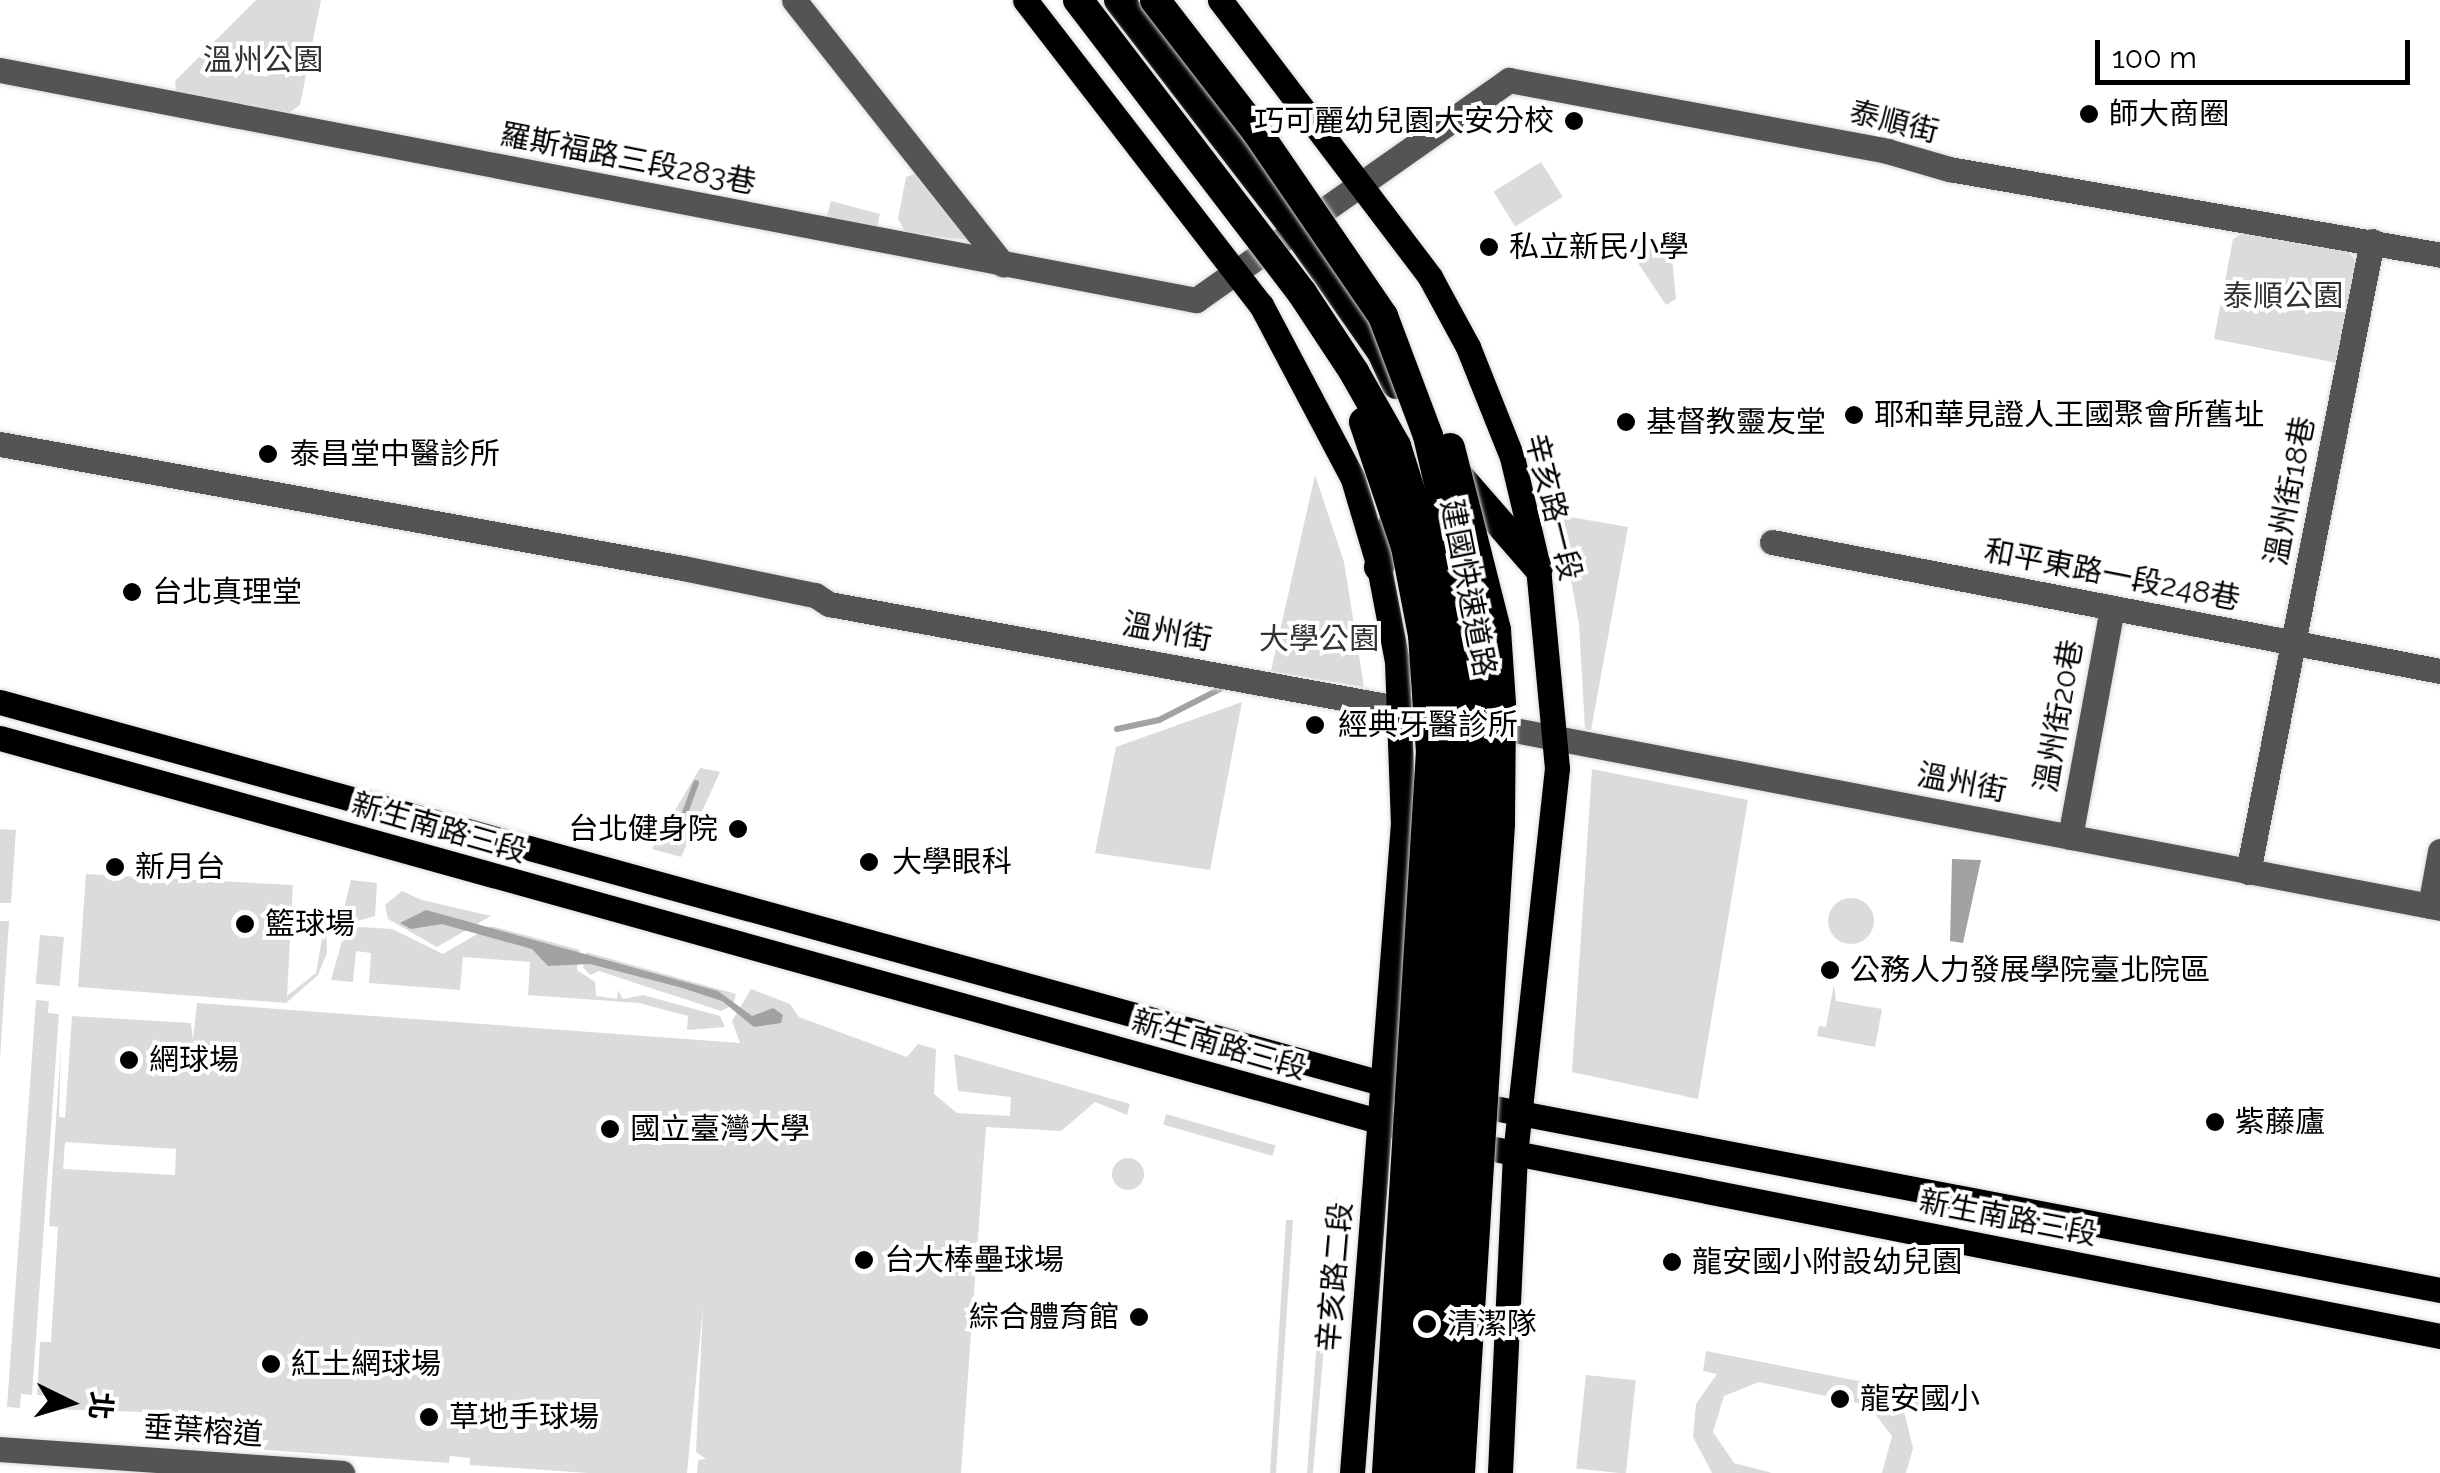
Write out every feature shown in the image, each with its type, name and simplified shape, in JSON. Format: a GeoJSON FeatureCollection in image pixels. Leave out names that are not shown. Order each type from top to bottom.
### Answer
{"type":"FeatureCollection","features":[{"type":"Feature","properties":{"kind":"highway","name":"建國快速道路"},"geometry":{"type":"LineString","coordinates":[[1078,0],[1302,293],[1402,462],[1435,570],[1454,700],[1452,819],[1409,1473]]}},
{"type":"Feature","properties":{"kind":"highway"},"geometry":{"type":"LineString","coordinates":[[1119,0],[1297,231],[1382,352],[1409,413],[1538,567]]}},
{"type":"Feature","properties":{"kind":"highway","name":"建國快速道路"},"geometry":{"type":"LineString","coordinates":[[1155,0],[1257,132],[1384,316],[1428,436],[1473,631],[1480,710],[1433,1473]]}},
{"type":"Feature","properties":{"kind":"highway"},"geometry":{"type":"LineString","coordinates":[[1297,231],[1370,359],[1395,419],[1400,517],[1379,567]]}},
{"type":"Feature","properties":{"kind":"highway"},"geometry":{"type":"LineString","coordinates":[[1302,293],[1377,455],[1406,547],[1430,698],[1429,822],[1386,1473]]}},
{"type":"Feature","properties":{"kind":"highway"},"geometry":{"type":"LineString","coordinates":[[1384,316],[1453,453],[1496,630],[1502,704],[1500,824],[1460,1473]]}},
{"type":"Feature","properties":{"kind":"main road"},"geometry":{"type":"LineString","coordinates":[[1025,0],[1237,273],[1318,401],[1354,479],[1379,567],[1401,708],[1403,823],[1383,1087]]}},
{"type":"Feature","properties":{"kind":"main road","name":"辛亥路一段"},"geometry":{"type":"LineString","coordinates":[[1220,0],[1430,278],[1468,347],[1512,457],[1538,567],[1557,738],[1518,1113]]}},
{"type":"Feature","properties":{"kind":"main road","name":"新生南路三段"},"geometry":{"type":"LineString","coordinates":[[0,702],[1383,1087],[2440,1290]]}},
{"type":"Feature","properties":{"kind":"main road","name":"新生南路三段"},"geometry":{"type":"LineString","coordinates":[[0,738],[1380,1124],[1514,1154],[2440,1336]]}},
{"type":"Feature","properties":{"kind":"main road","name":"辛亥路二段"},"geometry":{"type":"LineString","coordinates":[[1352,1473],[1383,1087]]}},
{"type":"Feature","properties":{"kind":"main road"},"geometry":{"type":"LineString","coordinates":[[1500,1473],[1518,1113]]}},
{"type":"Feature","properties":{"kind":"street"},"geometry":{"type":"LineString","coordinates":[[794,0],[1003,265]]}},
{"type":"Feature","properties":{"kind":"street","name":"羅斯福路三段283巷"},"geometry":{"type":"LineString","coordinates":[[0,70],[1196,300],[1297,231]]}},
{"type":"Feature","properties":{"kind":"street","name":"泰順街"},"geometry":{"type":"LineString","coordinates":[[1297,231],[1509,80],[1872,148],[1949,170],[2440,255]]}},
{"type":"Feature","properties":{"kind":"street","name":"溫州街18巷"},"geometry":{"type":"LineString","coordinates":[[2248,872],[2372,241]]}},
{"type":"Feature","properties":{"kind":"street","name":"溫州街"},"geometry":{"type":"LineString","coordinates":[[0,444],[2435,907]]}},
{"type":"Feature","properties":{"kind":"street","name":"和平東路一段248巷"},"geometry":{"type":"LineString","coordinates":[[1772,542],[2440,671]]}},
{"type":"Feature","properties":{"kind":"street","name":"溫州街20巷"},"geometry":{"type":"LineString","coordinates":[[2070,837],[2112,608]]}},
{"type":"Feature","properties":{"kind":"street"},"geometry":{"type":"LineString","coordinates":[[2435,907],[2440,851]]}},
{"type":"Feature","properties":{"kind":"street","name":"垂葉榕道"},"geometry":{"type":"LineString","coordinates":[[0,1449],[342,1473]]}},
{"type":"Feature","properties":{"kind":"green space","name":"溫州公園"},"geometry":{"type":"Polygon","coordinates":[[[256,0],[321,0],[300,105],[289,113],[176,91],[175,81],[256,0]]]}},
{"type":"Feature","properties":{"kind":"green space"},"geometry":{"type":"Polygon","coordinates":[[[1541,162],[1563,197],[1515,226],[1494,192],[1541,162]]]}},
{"type":"Feature","properties":{"kind":"green space"},"geometry":{"type":"Polygon","coordinates":[[[917,173],[969,240],[906,233],[898,219],[906,177],[917,173]]]}},
{"type":"Feature","properties":{"kind":"green space"},"geometry":{"type":"Polygon","coordinates":[[[831,201],[880,214],[876,231],[826,221],[831,201]]]}},
{"type":"Feature","properties":{"kind":"green space","name":"泰順公園"},"geometry":{"type":"Polygon","coordinates":[[[2244,233],[2349,252],[2356,262],[2337,363],[2214,339],[2233,239],[2244,233]]]}},
{"type":"Feature","properties":{"kind":"green space"},"geometry":{"type":"Polygon","coordinates":[[[1626,245],[1671,248],[1676,299],[1666,305],[1626,245]]]}},
{"type":"Feature","properties":{"kind":"green space","name":"大學公園"},"geometry":{"type":"Polygon","coordinates":[[[1315,475],[1344,562],[1364,687],[1271,671],[1315,475]]]}},
{"type":"Feature","properties":{"kind":"green space"},"geometry":{"type":"Polygon","coordinates":[[[1559,515],[1628,527],[1591,730],[1585,729],[1579,624],[1559,515]]]}},
{"type":"Feature","properties":{"kind":"green space"},"geometry":{"type":"Polygon","coordinates":[[[1242,702],[1210,870],[1095,853],[1116,747],[1242,702]]]}},
{"type":"Feature","properties":{"kind":"green space"},"geometry":{"type":"Polygon","coordinates":[[[700,768],[720,772],[681,857],[652,849],[700,768]]]}},
{"type":"Feature","properties":{"kind":"green space"},"geometry":{"type":"Polygon","coordinates":[[[1592,769],[1748,800],[1698,1099],[1572,1072],[1592,769]]]}},
{"type":"Feature","properties":{"kind":"green space"},"geometry":{"type":"Polygon","coordinates":[[[0,829],[16,830],[11,903],[0,903],[0,829]]]}},
{"type":"Feature","properties":{"kind":"green space"},"geometry":{"type":"Polygon","coordinates":[[[86,874],[293,885],[287,996],[316,973],[326,916],[327,953],[318,975],[286,1003],[78,987],[86,874]]]}},
{"type":"Feature","properties":{"kind":"green space"},"geometry":{"type":"Polygon","coordinates":[[[351,880],[377,883],[375,916],[350,923],[344,909],[351,880]]]}},
{"type":"Feature","properties":{"kind":"green space"},"geometry":{"type":"Polygon","coordinates":[[[402,891],[422,900],[491,916],[437,947],[388,919],[385,905],[402,891]]]}},
{"type":"Feature","properties":{"kind":"green space"},"geometry":{"type":"Polygon","coordinates":[[[1851,898],[1868,904],[1874,921],[1868,938],[1851,944],[1834,938],[1828,921],[1834,904],[1851,898]]]}},
{"type":"Feature","properties":{"kind":"green space"},"geometry":{"type":"Polygon","coordinates":[[[0,921],[9,921],[0,1059],[0,921]]]}},
{"type":"Feature","properties":{"kind":"green space"},"geometry":{"type":"Polygon","coordinates":[[[491,926],[580,950],[577,970],[595,982],[596,996],[617,999],[618,990],[623,999],[643,995],[720,1016],[725,1027],[687,1030],[688,1016],[639,1003],[528,995],[530,962],[463,957],[460,990],[369,983],[371,953],[356,951],[353,982],[331,980],[343,937],[359,927],[392,929],[443,954],[491,926]]]}},
{"type":"Feature","properties":{"kind":"green space"},"geometry":{"type":"Polygon","coordinates":[[[40,935],[64,937],[60,986],[36,984],[40,935]]]}},
{"type":"Feature","properties":{"kind":"green space"},"geometry":{"type":"Polygon","coordinates":[[[586,952],[736,994],[733,1005],[721,1011],[599,971],[590,975],[583,967],[586,952]]]}},
{"type":"Feature","properties":{"kind":"green space"},"geometry":{"type":"Polygon","coordinates":[[[1834,984],[1836,1001],[1882,1009],[1875,1047],[1817,1036],[1819,1026],[1826,1027],[1834,984]]]}},
{"type":"Feature","properties":{"kind":"green space","name":"國立臺灣大學"},"geometry":{"type":"Polygon","coordinates":[[[751,989],[790,1004],[799,1017],[907,1057],[918,1044],[936,1049],[934,1094],[957,1113],[1010,1116],[1011,1097],[958,1091],[954,1054],[1130,1104],[1127,1115],[1095,1102],[1061,1131],[986,1127],[961,1473],[697,1473],[698,1460],[706,1459],[696,1452],[703,1307],[687,1473],[588,1473],[470,1465],[470,1458],[450,1456],[449,1463],[182,1444],[183,1433],[208,1434],[210,1414],[47,1409],[47,1396],[37,1395],[40,1342],[51,1342],[58,1227],[49,1226],[61,1045],[59,1117],[65,1118],[72,1016],[191,1023],[193,1040],[197,1003],[740,1043],[732,1021],[751,989]],[[65,1142],[63,1169],[175,1175],[176,1149],[65,1142]]]}},
{"type":"Feature","properties":{"kind":"green space"},"geometry":{"type":"Polygon","coordinates":[[[36,1000],[49,1001],[48,1013],[59,1014],[32,1395],[21,1394],[20,1408],[7,1407],[36,1000]]]}},
{"type":"Feature","properties":{"kind":"green space"},"geometry":{"type":"Polygon","coordinates":[[[1166,1114],[1276,1145],[1273,1156],[1163,1125],[1166,1114]]]}},
{"type":"Feature","properties":{"kind":"green space"},"geometry":{"type":"Polygon","coordinates":[[[1128,1158],[1139,1163],[1144,1174],[1139,1185],[1128,1190],[1117,1185],[1112,1174],[1117,1163],[1128,1158]]]}},
{"type":"Feature","properties":{"kind":"green space"},"geometry":{"type":"Polygon","coordinates":[[[1337,1197],[1313,1473],[1307,1473],[1327,1206],[1337,1197]]]}},
{"type":"Feature","properties":{"kind":"green space"},"geometry":{"type":"Polygon","coordinates":[[[1286,1220],[1293,1220],[1276,1473],[1270,1473],[1286,1220]]]}},
{"type":"Feature","properties":{"kind":"green space"},"geometry":{"type":"Polygon","coordinates":[[[1706,1351],[1930,1395],[1926,1415],[1904,1411],[1913,1448],[1906,1473],[1882,1473],[1892,1436],[1868,1405],[1759,1382],[1724,1396],[1713,1432],[1734,1463],[1772,1473],[1712,1473],[1693,1437],[1696,1404],[1717,1374],[1703,1371],[1706,1351]]]}},
{"type":"Feature","properties":{"kind":"green space"},"geometry":{"type":"Polygon","coordinates":[[[1586,1375],[1636,1380],[1626,1473],[1576,1468],[1586,1375]]]}},
{"type":"Feature","properties":{"kind":"shaded area"},"geometry":{"type":"Polygon","coordinates":[[[1952,859],[1981,860],[1963,943],[1950,941],[1952,859]]]}},
{"type":"Feature","properties":{"kind":"shaded area"},"geometry":{"type":"Polygon","coordinates":[[[426,910],[718,991],[752,1016],[773,1008],[783,1015],[781,1023],[754,1027],[722,1001],[679,987],[590,964],[548,966],[532,949],[442,924],[411,929],[400,923],[426,910]]]}},
{"type":"Feature","properties":{"kind":"waterway"},"geometry":{"type":"LineString","coordinates":[[1117,729],[1159,720],[1222,688]]}},
{"type":"Feature","properties":{"kind":"waterway"},"geometry":{"type":"LineString","coordinates":[[679,829],[696,783]]}},
{"type":"Feature","properties":{"kind":"place","name":"師大商圈"},"geometry":{"type":"Point","coordinates":[2089,114]}},
{"type":"Feature","properties":{"kind":"place","name":"巧可麗幼兒園大安分校"},"geometry":{"type":"Point","coordinates":[1574,121]}},
{"type":"Feature","properties":{"kind":"place","name":"私立新民小學"},"geometry":{"type":"Point","coordinates":[1489,247]}},
{"type":"Feature","properties":{"kind":"place","name":"耶和華見證人王國聚會所舊址"},"geometry":{"type":"Point","coordinates":[1854,415]}},
{"type":"Feature","properties":{"kind":"place","name":"基督教靈友堂"},"geometry":{"type":"Point","coordinates":[1626,422]}},
{"type":"Feature","properties":{"kind":"place","name":"泰昌堂中醫診所"},"geometry":{"type":"Point","coordinates":[268,454]}},
{"type":"Feature","properties":{"kind":"place","name":"台北真理堂"},"geometry":{"type":"Point","coordinates":[132,592]}},
{"type":"Feature","properties":{"kind":"place","name":"經典牙醫診所"},"geometry":{"type":"Point","coordinates":[1315,725]}},
{"type":"Feature","properties":{"kind":"place","name":"台北健身院"},"geometry":{"type":"Point","coordinates":[738,829]}},
{"type":"Feature","properties":{"kind":"place","name":"大學眼科"},"geometry":{"type":"Point","coordinates":[869,862]}},
{"type":"Feature","properties":{"kind":"place","name":"新月台"},"geometry":{"type":"Point","coordinates":[115,867]}},
{"type":"Feature","properties":{"kind":"place","name":"籃球場"},"geometry":{"type":"Point","coordinates":[245,924]}},
{"type":"Feature","properties":{"kind":"place","name":"公務人力發展學院臺北院區"},"geometry":{"type":"Point","coordinates":[1830,970]}},
{"type":"Feature","properties":{"kind":"place","name":"網球場"},"geometry":{"type":"Point","coordinates":[129,1060]}},
{"type":"Feature","properties":{"kind":"place","name":"紫藤廬"},"geometry":{"type":"Point","coordinates":[2215,1122]}},
{"type":"Feature","properties":{"kind":"place","name":"國立臺灣大學"},"geometry":{"type":"Point","coordinates":[610,1129]}},
{"type":"Feature","properties":{"kind":"place","name":"台大棒壘球場"},"geometry":{"type":"Point","coordinates":[864,1260]}},
{"type":"Feature","properties":{"kind":"place","name":"龍安國小附設幼兒園"},"geometry":{"type":"Point","coordinates":[1672,1262]}},
{"type":"Feature","properties":{"kind":"place","name":"綜合體育館"},"geometry":{"type":"Point","coordinates":[1139,1317]}},
{"type":"Feature","properties":{"kind":"place","name":"清潔隊"},"geometry":{"type":"Point","coordinates":[1427,1324]}},
{"type":"Feature","properties":{"kind":"place","name":"紅土網球場"},"geometry":{"type":"Point","coordinates":[271,1364]}},
{"type":"Feature","properties":{"kind":"place","name":"龍安國小"},"geometry":{"type":"Point","coordinates":[1840,1399]}},
{"type":"Feature","properties":{"kind":"place","name":"草地手球場"},"geometry":{"type":"Point","coordinates":[429,1417]}}]}
